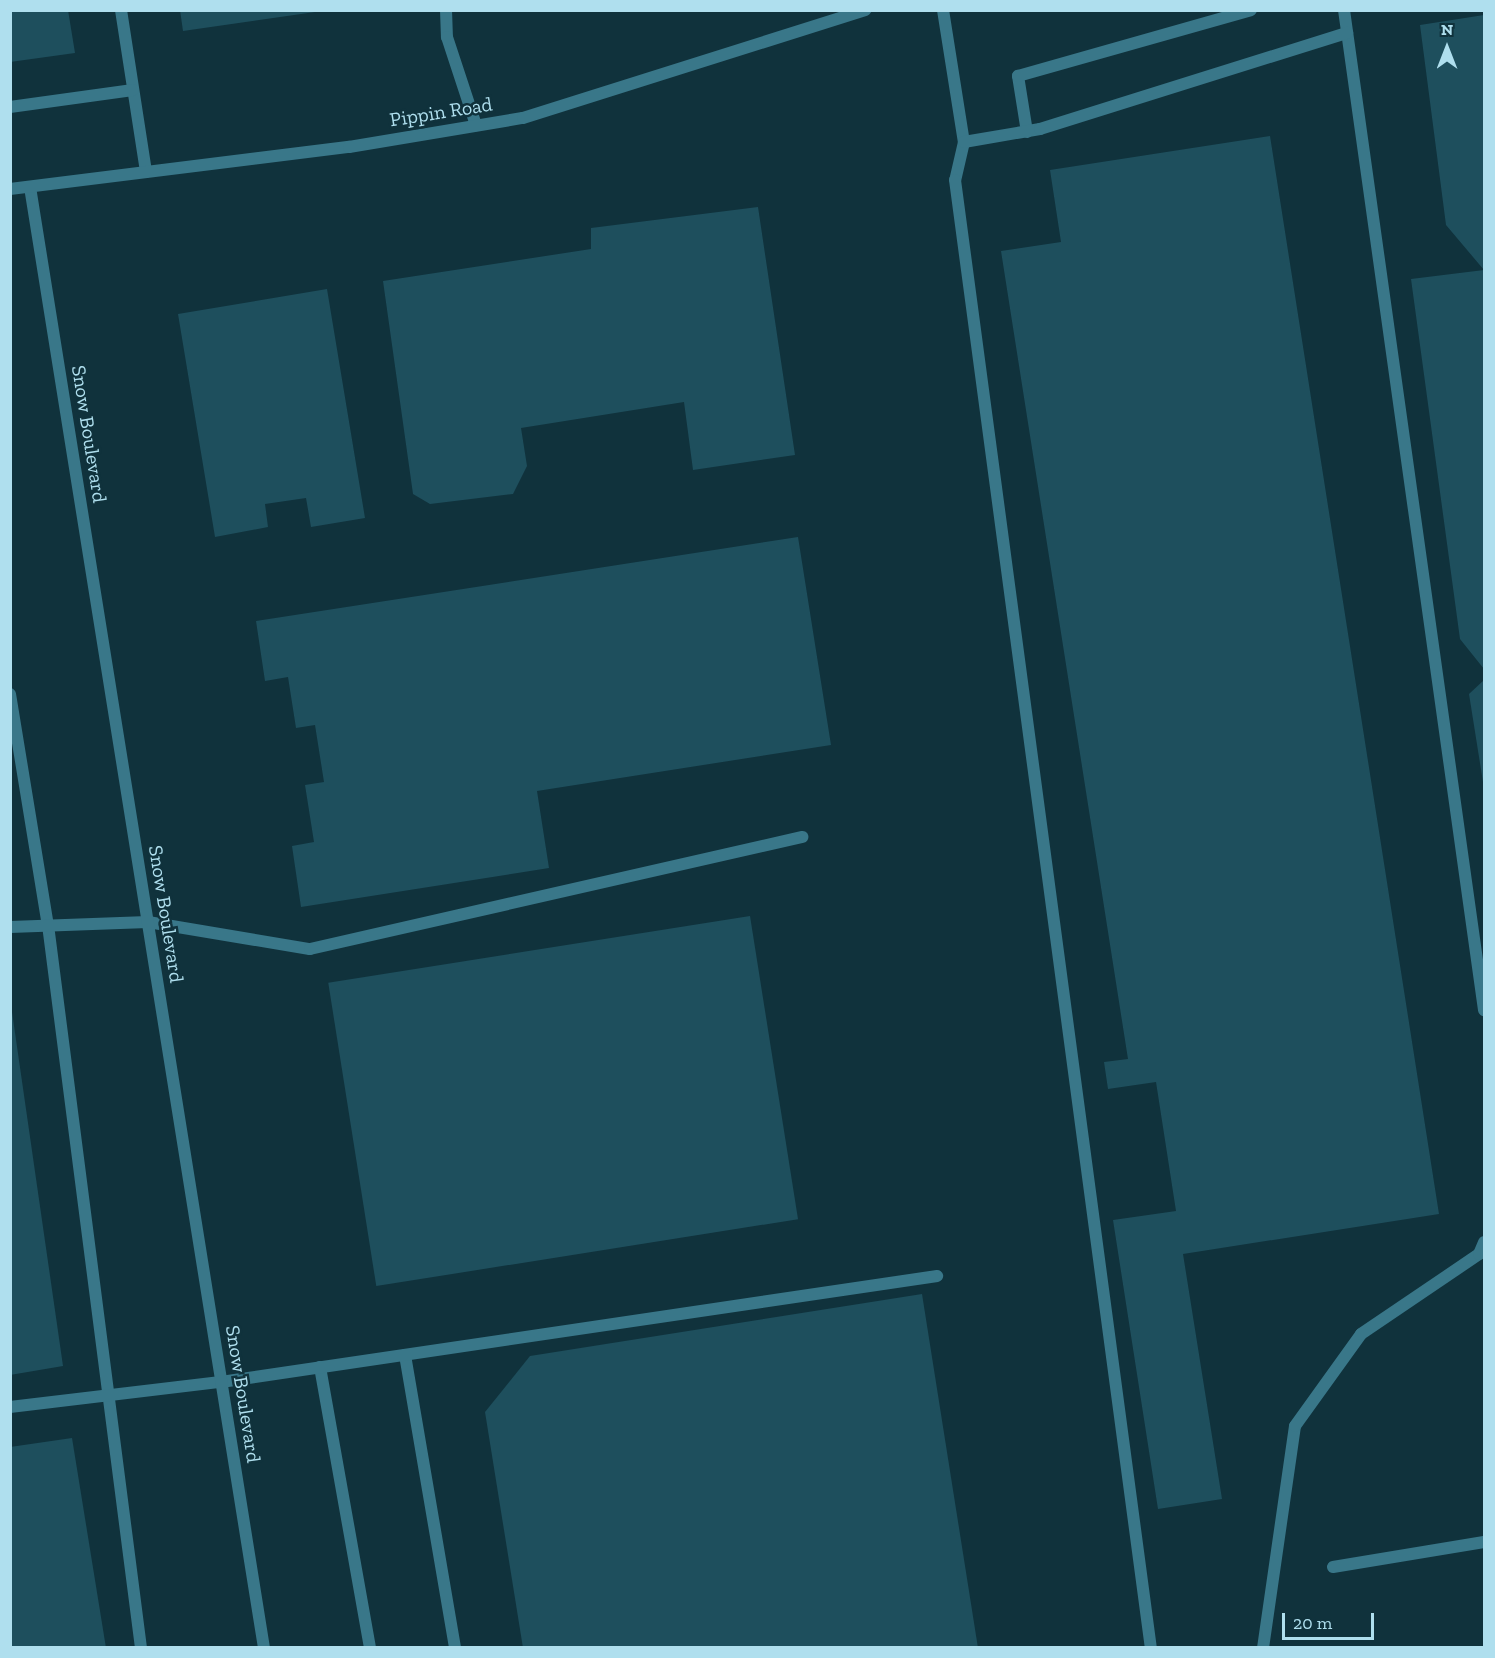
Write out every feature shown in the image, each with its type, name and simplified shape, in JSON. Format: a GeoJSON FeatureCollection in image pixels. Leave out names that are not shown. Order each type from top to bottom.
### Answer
{"type":"FeatureCollection","features":[{"type":"Feature","properties":{"kind":"street"},"geometry":{"type":"LineString","coordinates":[[120,10],[146,172]]}},
{"type":"Feature","properties":{"kind":"street"},"geometry":{"type":"LineString","coordinates":[[446,10],[447,37],[476,125]]}},
{"type":"Feature","properties":{"kind":"street","name":"Pippin Road"},"geometry":{"type":"LineString","coordinates":[[10,189],[146,172],[534,115],[865,10]]}},
{"type":"Feature","properties":{"kind":"street"},"geometry":{"type":"LineString","coordinates":[[943,10],[964,142],[955,180],[1151,1647]]}},
{"type":"Feature","properties":{"kind":"street"},"geometry":{"type":"LineString","coordinates":[[1028,132],[1018,76],[1251,10]]}},
{"type":"Feature","properties":{"kind":"street"},"geometry":{"type":"LineString","coordinates":[[1344,10],[1485,1011]]}},
{"type":"Feature","properties":{"kind":"street"},"geometry":{"type":"LineString","coordinates":[[964,142],[1028,132],[1347,33]]}},
{"type":"Feature","properties":{"kind":"street"},"geometry":{"type":"LineString","coordinates":[[10,107],[133,90]]}},
{"type":"Feature","properties":{"kind":"street","name":"Snow Boulevard"},"geometry":{"type":"LineString","coordinates":[[30,187],[264,1647]]}},
{"type":"Feature","properties":{"kind":"street"},"geometry":{"type":"LineString","coordinates":[[10,694],[48,925],[104,1393],[141,1647]]}},
{"type":"Feature","properties":{"kind":"street"},"geometry":{"type":"LineString","coordinates":[[10,927],[148,922],[310,949],[802,837]]}},
{"type":"Feature","properties":{"kind":"street"},"geometry":{"type":"LineString","coordinates":[[1263,1647],[1295,1426],[1361,1334],[1479,1254],[1485,1242]]}},
{"type":"Feature","properties":{"kind":"street"},"geometry":{"type":"LineString","coordinates":[[10,1407],[104,1393],[221,1382],[937,1276]]}},
{"type":"Feature","properties":{"kind":"street"},"geometry":{"type":"LineString","coordinates":[[405,1354],[455,1647]]}},
{"type":"Feature","properties":{"kind":"street"},"geometry":{"type":"LineString","coordinates":[[320,1367],[370,1647]]}},
{"type":"Feature","properties":{"kind":"street"},"geometry":{"type":"LineString","coordinates":[[1333,1567],[1485,1542]]}},
{"type":"Feature","properties":{"kind":"building"},"geometry":{"type":"Polygon","coordinates":[[[10,10],[68,10],[75,53],[10,62],[10,10]]]}},
{"type":"Feature","properties":{"kind":"building"},"geometry":{"type":"Polygon","coordinates":[[[180,10],[315,10],[315,12],[183,31],[180,10]]]}},
{"type":"Feature","properties":{"kind":"building"},"geometry":{"type":"Polygon","coordinates":[[[1484,15],[1484,270],[1446,225],[1420,25],[1484,15]]]}},
{"type":"Feature","properties":{"kind":"building"},"geometry":{"type":"Polygon","coordinates":[[[1270,136],[1439,1214],[1183,1254],[1222,1499],[1158,1509],[1113,1220],[1176,1211],[1156,1082],[1108,1089],[1104,1062],[1128,1059],[1001,251],[1061,242],[1050,170],[1270,136]]]}},
{"type":"Feature","properties":{"kind":"building"},"geometry":{"type":"Polygon","coordinates":[[[758,207],[795,455],[693,470],[684,402],[521,428],[527,466],[513,494],[430,504],[413,494],[383,281],[591,249],[591,228],[758,207]]]}},
{"type":"Feature","properties":{"kind":"building"},"geometry":{"type":"Polygon","coordinates":[[[1484,270],[1484,669],[1460,639],[1411,279],[1484,270]]]}},
{"type":"Feature","properties":{"kind":"building"},"geometry":{"type":"Polygon","coordinates":[[[327,289],[365,518],[311,527],[306,498],[265,504],[268,527],[215,537],[178,314],[327,289]]]}},
{"type":"Feature","properties":{"kind":"building"},"geometry":{"type":"Polygon","coordinates":[[[798,537],[831,745],[537,791],[549,868],[301,907],[292,846],[314,842],[305,785],[324,782],[315,725],[296,728],[288,677],[265,681],[256,621],[798,537]]]}},
{"type":"Feature","properties":{"kind":"building"},"geometry":{"type":"Polygon","coordinates":[[[1484,680],[1484,782],[1483,782],[1469,694],[1484,680]]]}},
{"type":"Feature","properties":{"kind":"building"},"geometry":{"type":"Polygon","coordinates":[[[750,916],[798,1219],[376,1286],[328,983],[750,916]]]}},
{"type":"Feature","properties":{"kind":"building"},"geometry":{"type":"Polygon","coordinates":[[[10,998],[63,1366],[10,1375],[10,998]]]}},
{"type":"Feature","properties":{"kind":"building"},"geometry":{"type":"Polygon","coordinates":[[[922,1294],[978,1648],[523,1648],[485,1412],[530,1356],[922,1294]]]}},
{"type":"Feature","properties":{"kind":"building"},"geometry":{"type":"Polygon","coordinates":[[[72,1438],[106,1648],[10,1648],[10,1447],[72,1438]]]}}]}
